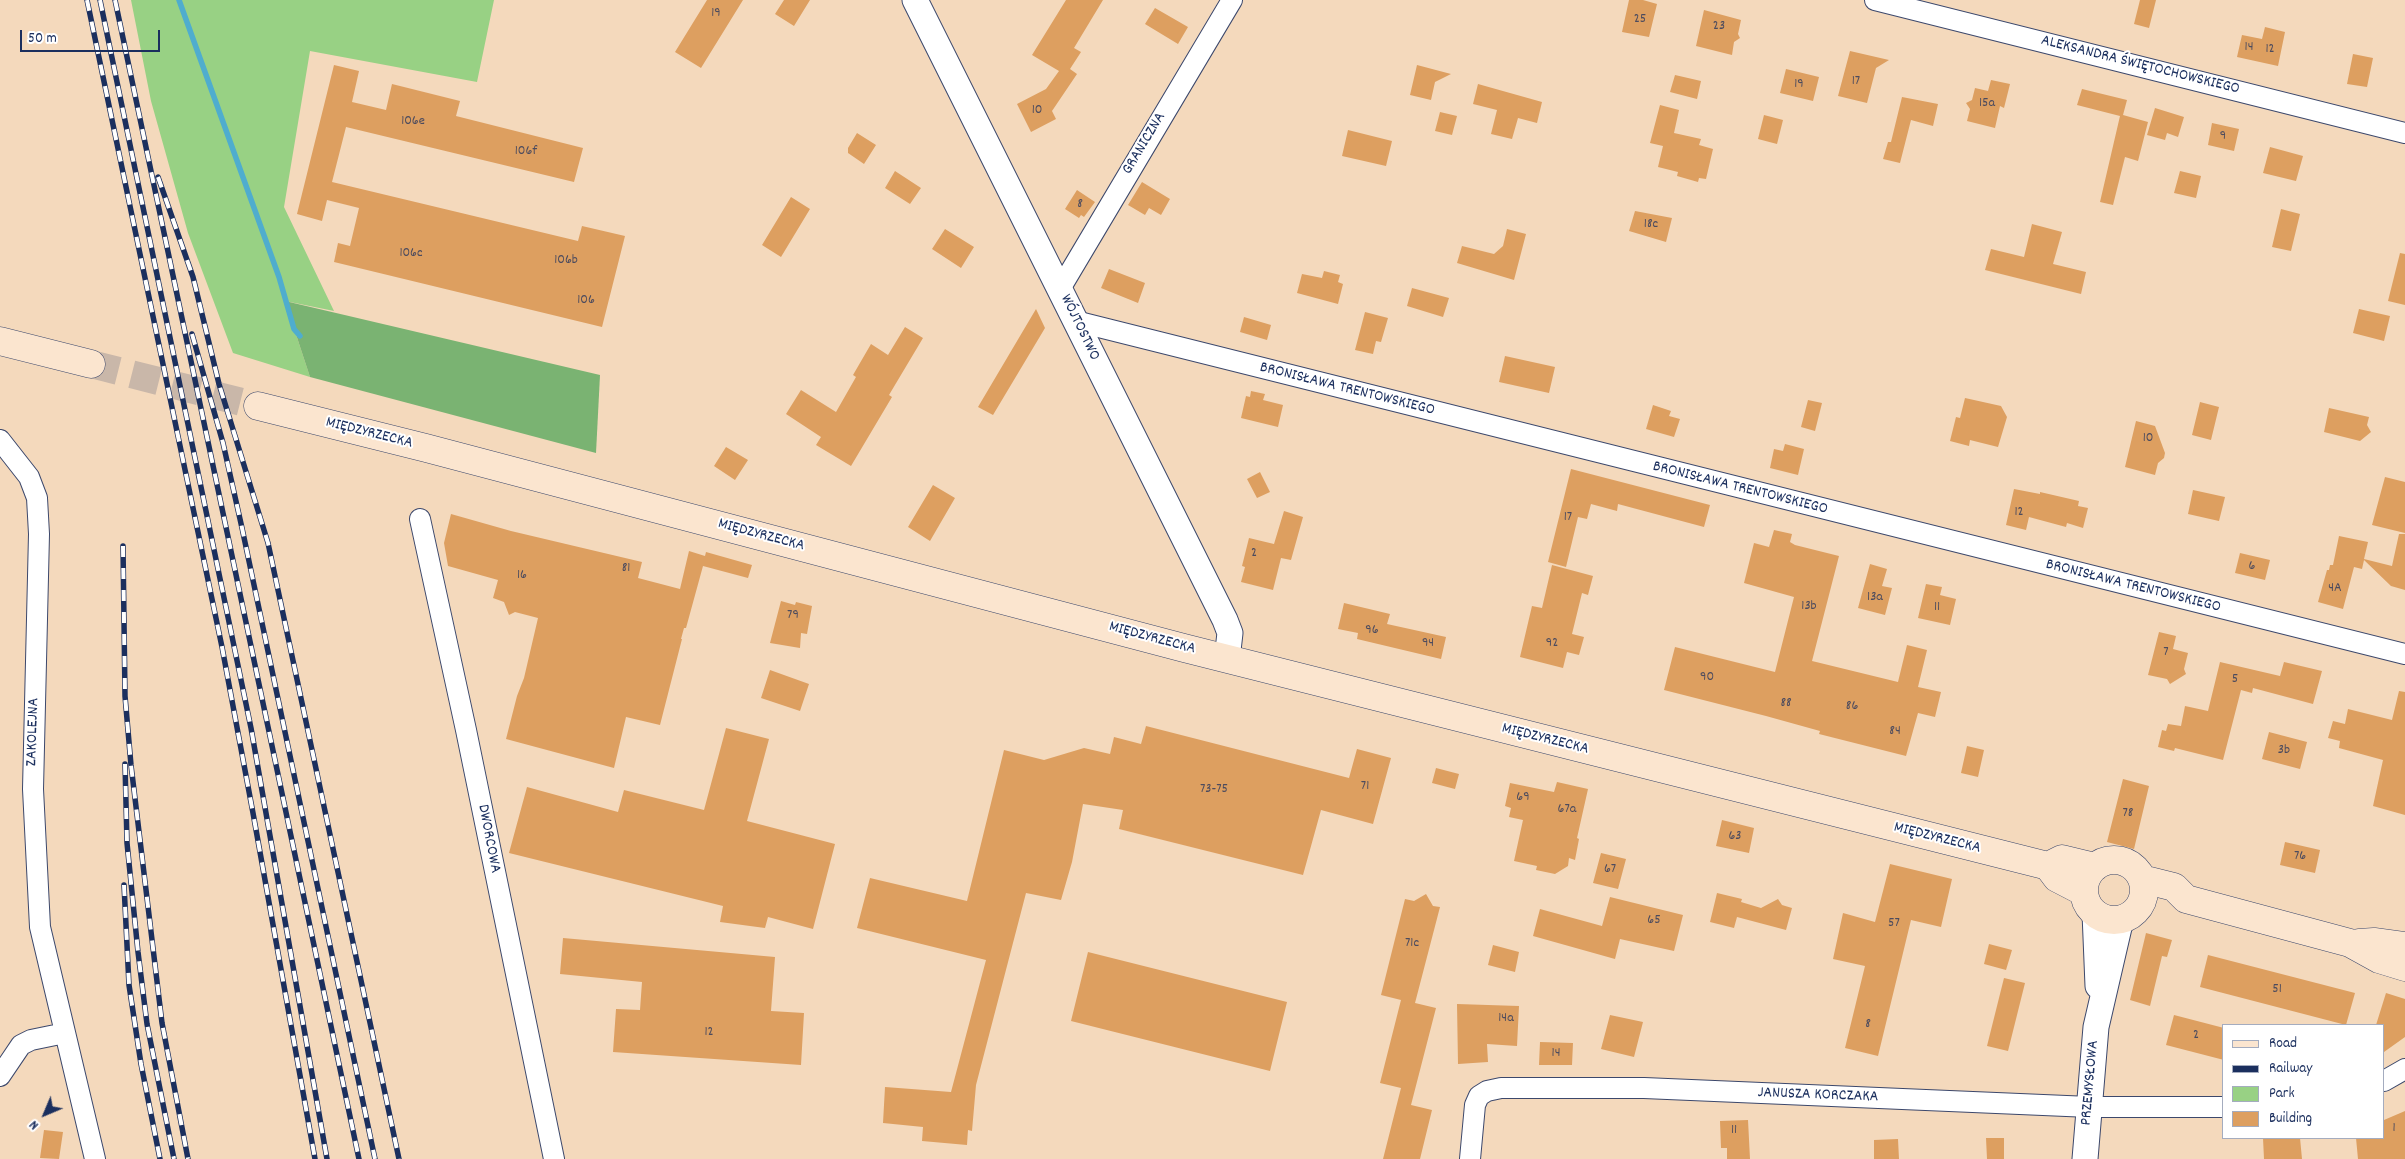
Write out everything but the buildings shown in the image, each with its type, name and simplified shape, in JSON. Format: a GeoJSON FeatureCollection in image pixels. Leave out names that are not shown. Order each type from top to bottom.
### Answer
{"type":"FeatureCollection","features":[{"type":"Feature","properties":{"kind":"main road"},"geometry":{"type":"LineString","coordinates":[[0,341],[90,364]]}},
{"type":"Feature","properties":{"kind":"main road","name":"MIĘDZYRZECKA"},"geometry":{"type":"LineString","coordinates":[[258,406],[426,448],[1227,659],[2048,866],[2057,878],[2089,903]]}},
{"type":"Feature","properties":{"kind":"main road","name":"MIĘDZYRZECKA"},"geometry":{"type":"LineString","coordinates":[[2048,866],[2062,859],[2095,867]]}},
{"type":"Feature","properties":{"kind":"main road"},"geometry":{"type":"LineString","coordinates":[[2109,860],[2126,862],[2138,872],[2142,890],[2134,913],[2121,919],[2107,919],[2089,903],[2085,883],[2095,867],[2109,860]]}},
{"type":"Feature","properties":{"kind":"main road"},"geometry":{"type":"LineString","coordinates":[[2142,890],[2174,887],[2186,899],[2350,943],[2378,959],[2405,967]]}},
{"type":"Feature","properties":{"kind":"main road"},"geometry":{"type":"LineString","coordinates":[[2350,943],[2374,942],[2405,946]]}},
{"type":"Feature","properties":{"kind":"street","name":"WÓJTOSTWO"},"geometry":{"type":"LineString","coordinates":[[915,0],[1225,620],[1230,633],[1227,659]]}},
{"type":"Feature","properties":{"kind":"street","name":"GRANICZNA"},"geometry":{"type":"LineString","coordinates":[[1060,289],[1232,0]]}},
{"type":"Feature","properties":{"kind":"street","name":"ALEKSANDRA ŚWIĘTOCHOWSKIEGO"},"geometry":{"type":"LineString","coordinates":[[1875,0],[2405,133]]}},
{"type":"Feature","properties":{"kind":"street","name":"BRONISŁAWA TRENTOWSKIEGO"},"geometry":{"type":"LineString","coordinates":[[1075,321],[2405,654]]}},
{"type":"Feature","properties":{"kind":"street","name":"ZAKOLEJNA"},"geometry":{"type":"LineString","coordinates":[[0,440],[29,477],[37,498],[39,534],[33,788],[40,927],[95,1159]]}},
{"type":"Feature","properties":{"kind":"street","name":"DWORCOWA"},"geometry":{"type":"LineString","coordinates":[[420,519],[466,730],[554,1159]]}},
{"type":"Feature","properties":{"kind":"street","name":"PRZEMYSŁOWA"},"geometry":{"type":"LineString","coordinates":[[2089,903],[2099,1008]]}},
{"type":"Feature","properties":{"kind":"street","name":"PRZEMYSŁOWA"},"geometry":{"type":"LineString","coordinates":[[2085,1159],[2099,1008],[2121,919]]}},
{"type":"Feature","properties":{"kind":"street"},"geometry":{"type":"LineString","coordinates":[[0,1076],[11,1056],[21,1045],[31,1040],[65,1033]]}},
{"type":"Feature","properties":{"kind":"street"},"geometry":{"type":"LineString","coordinates":[[2385,1081],[2405,1069]]}},
{"type":"Feature","properties":{"kind":"street","name":"JANUSZA KORCZAKA"},"geometry":{"type":"LineString","coordinates":[[1470,1159],[1475,1105],[1479,1096],[1487,1091],[1501,1088],[1644,1088],[2090,1107],[2222,1107]]}},
{"type":"Feature","properties":{"kind":"green space"},"geometry":{"type":"Polygon","coordinates":[[[131,0],[494,0],[477,82],[310,51],[284,207],[334,311],[285,301],[310,377],[233,353],[188,233],[151,101],[131,0]]]}},
{"type":"Feature","properties":{"kind":"green space"},"geometry":{"type":"Polygon","coordinates":[[[285,301],[600,375],[596,453],[310,377],[285,301]]]}},
{"type":"Feature","properties":{"kind":"waterway"},"geometry":{"type":"LineString","coordinates":[[179,0],[279,277],[294,329],[300,336]]}},
{"type":"Feature","properties":{"kind":"tunnel"},"geometry":{"type":"LineString","coordinates":[[91,364],[258,406]]}},
{"type":"Feature","properties":{"kind":"railway"},"geometry":{"type":"LineString","coordinates":[[87,0],[222,647],[315,1159]]}},
{"type":"Feature","properties":{"kind":"railway"},"geometry":{"type":"LineString","coordinates":[[100,0],[251,728],[327,1159]]}},
{"type":"Feature","properties":{"kind":"railway"},"geometry":{"type":"LineString","coordinates":[[115,0],[359,1159]]}},
{"type":"Feature","properties":{"kind":"railway"},"geometry":{"type":"LineString","coordinates":[[158,177],[193,277],[219,384],[268,543],[399,1159]]}},
{"type":"Feature","properties":{"kind":"railway"},"geometry":{"type":"LineString","coordinates":[[192,334],[223,443],[242,528],[375,1159]]}},
{"type":"Feature","properties":{"kind":"railway"},"geometry":{"type":"LineString","coordinates":[[123,546],[125,696],[131,765],[162,1023],[188,1159]]}},
{"type":"Feature","properties":{"kind":"railway"},"geometry":{"type":"LineString","coordinates":[[125,764],[127,843],[138,952],[147,1024],[174,1159]]}},
{"type":"Feature","properties":{"kind":"railway"},"geometry":{"type":"LineString","coordinates":[[124,885],[129,985],[141,1064],[160,1159]]}}]}
